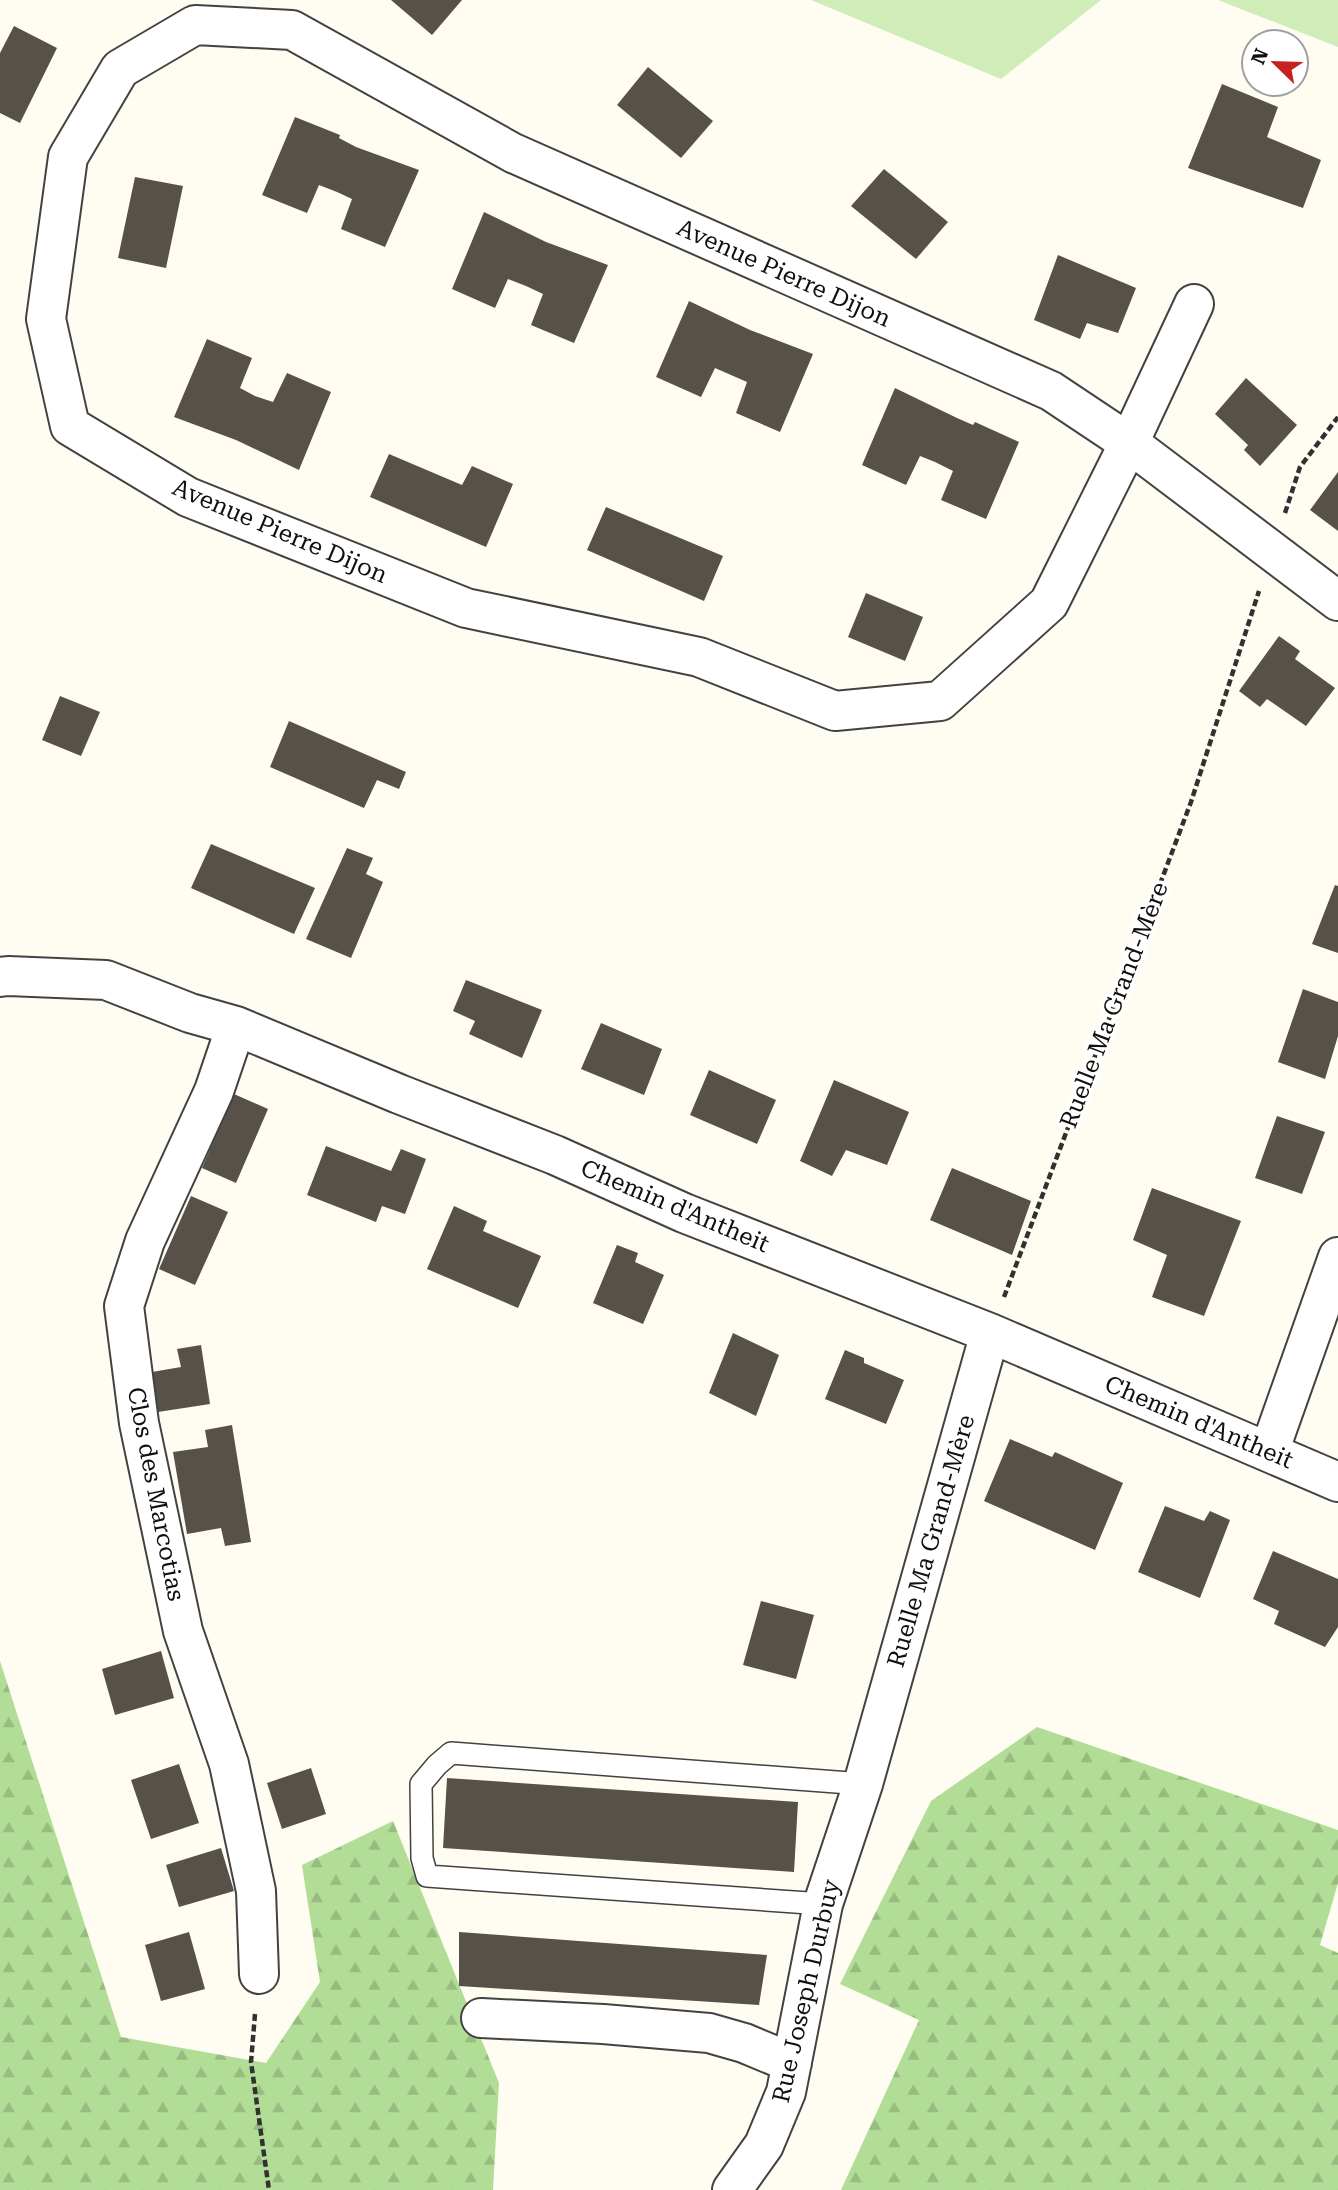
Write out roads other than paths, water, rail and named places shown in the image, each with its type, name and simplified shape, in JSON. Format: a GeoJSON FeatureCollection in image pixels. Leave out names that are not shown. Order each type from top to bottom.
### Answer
{"type":"FeatureCollection","features":[{"type":"Feature","properties":{"kind":"street","name":"Avenue Pierre Dijon"},"geometry":{"type":"LineString","coordinates":[[1129,443],[1049,603],[940,701],[835,711],[699,657],[466,608],[188,497],[70,426],[46,319],[68,157],[120,69],[195,25],[292,30],[513,153],[1051,391],[1129,443],[1338,601]]}},
{"type":"Feature","properties":{"kind":"street"},"geometry":{"type":"LineString","coordinates":[[1129,443],[1194,304]]}},
{"type":"Feature","properties":{"kind":"street","name":"Chemin d'Antheit"},"geometry":{"type":"LineString","coordinates":[[0,977],[106,980],[190,1013],[236,1026],[555,1155],[684,1213],[990,1333],[1338,1482]]}},
{"type":"Feature","properties":{"kind":"street","name":"Clos des Marcotias"},"geometry":{"type":"LineString","coordinates":[[236,1026],[214,1091],[145,1241],[124,1306],[139,1423],[183,1632],[229,1764],[256,1891],[259,1974]]}},
{"type":"Feature","properties":{"kind":"street"},"geometry":{"type":"LineString","coordinates":[[1269,1452],[1338,1257]]}},
{"type":"Feature","properties":{"kind":"street","name":"Ruelle Ma Grand-Mère"},"geometry":{"type":"LineString","coordinates":[[863,1784],[990,1333]]}},
{"type":"Feature","properties":{"kind":"street","name":"Rue Joseph Durbuy"},"geometry":{"type":"LineString","coordinates":[[732,2190],[764,2145],[786,2092],[823,1904],[863,1784]]}},
{"type":"Feature","properties":{"kind":"street"},"geometry":{"type":"LineString","coordinates":[[481,2018],[709,2033],[744,2043],[792,2063]]}},
{"type":"Feature","properties":{"kind":"lane"},"geometry":{"type":"LineString","coordinates":[[823,1904],[427,1876],[422,1858],[421,1784],[451,1753],[863,1784]]}}]}
